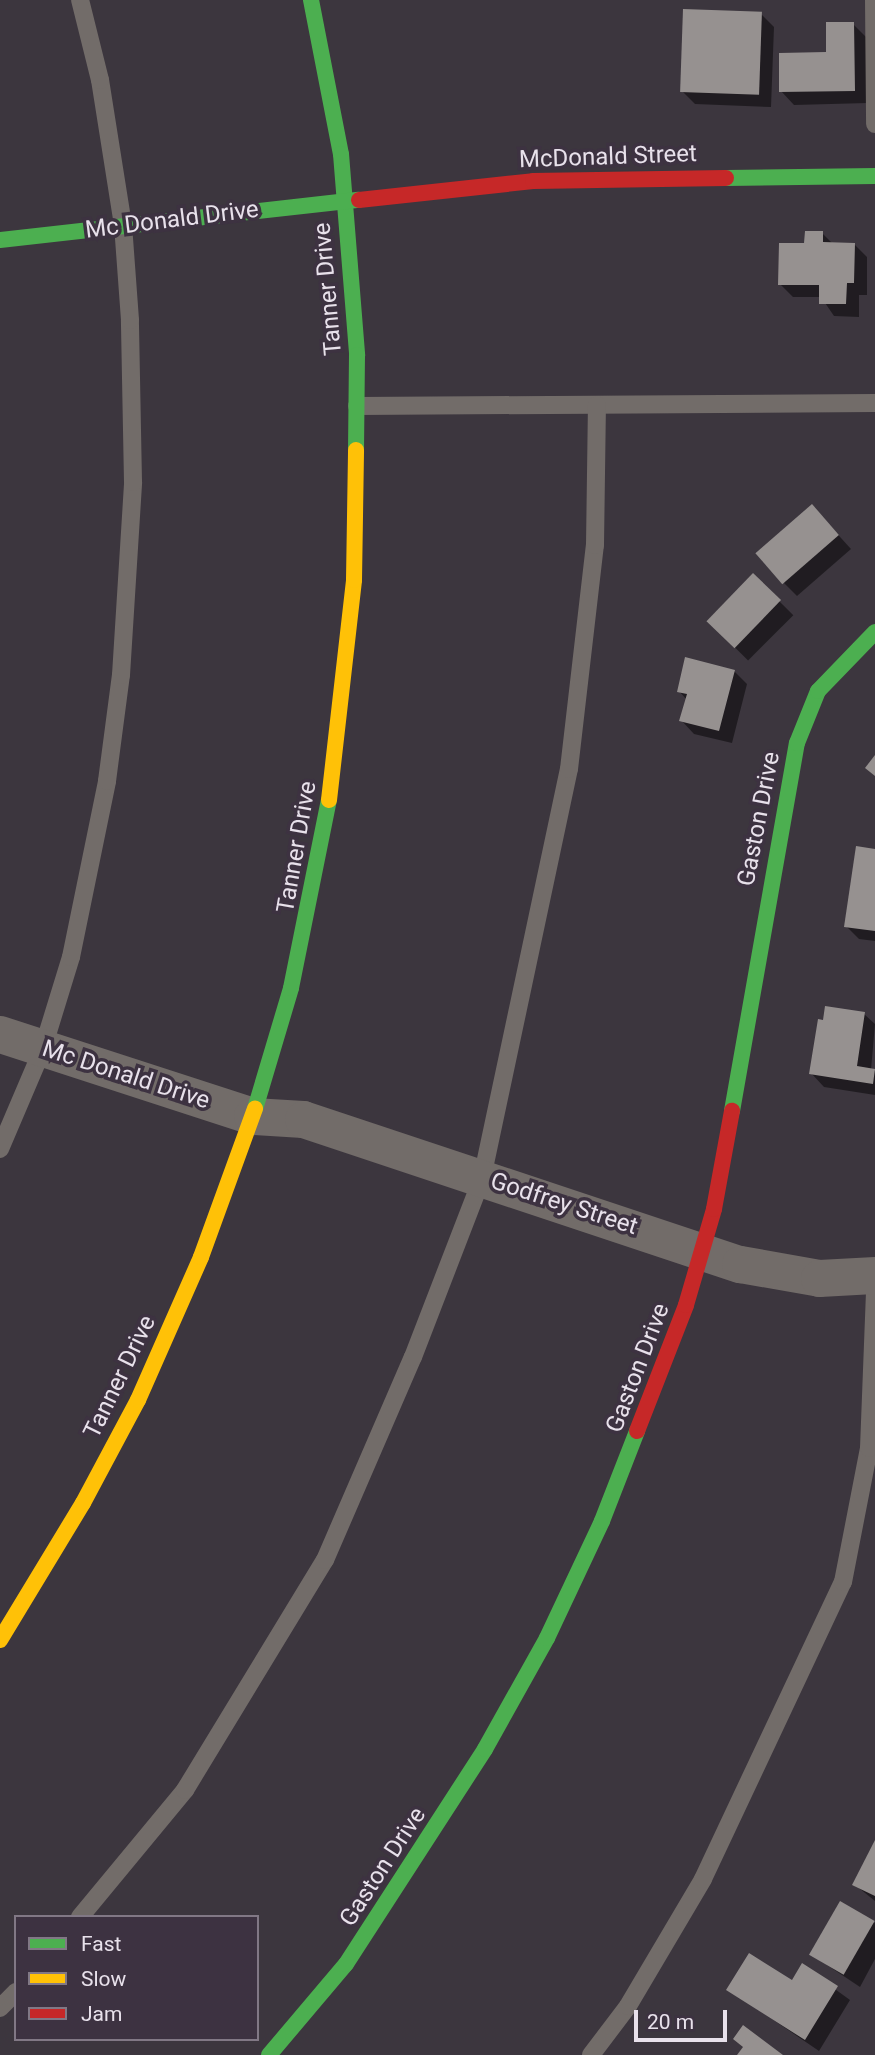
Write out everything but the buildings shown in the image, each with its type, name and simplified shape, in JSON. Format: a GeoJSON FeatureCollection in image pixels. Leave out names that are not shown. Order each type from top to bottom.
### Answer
{"type":"FeatureCollection","features":[{"type":"Feature","properties":{"kind":"street","name":"Tanner Drive"},"geometry":{"type":"LineString","coordinates":[[0,1640],[83,1503],[138,1400],[201,1257],[252,1116],[291,988],[330,805],[355,580],[355,317],[341,154],[311,0]]}},
{"type":"Feature","properties":{"kind":"street","name":"McDonald Street"},"geometry":{"type":"LineString","coordinates":[[344,200],[533,181],[875,176]]}},
{"type":"Feature","properties":{"kind":"street","name":"Mc Donald Drive"},"geometry":{"type":"LineString","coordinates":[[0,240],[344,200]]}},
{"type":"Feature","properties":{"kind":"street","name":"Gaston Drive"},"geometry":{"type":"LineString","coordinates":[[269,2055],[346,1964],[394,1894],[485,1749],[547,1638],[634,1443],[702,1250],[797,743],[818,691],[859,644],[875,632]]}},
{"type":"Feature","properties":{"kind":"street","name":"Mc Donald Drive"},"geometry":{"type":"LineString","coordinates":[[0,1034],[252,1116]]}},
{"type":"Feature","properties":{"kind":"street","name":"Godfrey Street"},"geometry":{"type":"LineString","coordinates":[[252,1116],[303,1119],[749,1266],[797,1276],[875,1275]]}},
{"type":"Feature","properties":{"kind":"lane"},"geometry":{"type":"LineString","coordinates":[[0,1149],[43,1048],[71,957],[107,781],[121,675],[133,482],[131,320],[123,225],[100,80],[80,0]]}},
{"type":"Feature","properties":{"kind":"lane"},"geometry":{"type":"LineString","coordinates":[[874,0],[875,124]]}},
{"type":"Feature","properties":{"kind":"lane"},"geometry":{"type":"LineString","coordinates":[[357,406],[875,403]]}},
{"type":"Feature","properties":{"kind":"lane"},"geometry":{"type":"LineString","coordinates":[[82,1915],[185,1790],[325,1560],[413,1357],[482,1178],[569,769],[595,545],[597,405]]}},
{"type":"Feature","properties":{"kind":"lane"},"geometry":{"type":"LineString","coordinates":[[591,2055],[628,2006],[703,1879],[843,1583],[869,1448],[875,1293]]}},
{"type":"Feature","properties":{"kind":"lane"},"geometry":{"type":"LineString","coordinates":[[0,2008],[14,1994]]}},
{"type":"Feature","properties":{"kind":"traffic: fast"},"geometry":{"type":"LineString","coordinates":[[311,0],[341,154],[357,355],[356,450]]}},
{"type":"Feature","properties":{"kind":"traffic: fast"},"geometry":{"type":"LineString","coordinates":[[726,178],[875,176]]}},
{"type":"Feature","properties":{"kind":"traffic: fast"},"geometry":{"type":"LineString","coordinates":[[0,240],[359,200]]}},
{"type":"Feature","properties":{"kind":"traffic: fast"},"geometry":{"type":"LineString","coordinates":[[732,1111],[797,743],[818,691],[875,632]]}},
{"type":"Feature","properties":{"kind":"traffic: fast"},"geometry":{"type":"LineString","coordinates":[[255,1109],[291,988],[329,800]]}},
{"type":"Feature","properties":{"kind":"traffic: fast"},"geometry":{"type":"LineString","coordinates":[[269,2055],[346,1964],[485,1749],[547,1638],[602,1521],[637,1431]]}},
{"type":"Feature","properties":{"kind":"traffic: slow"},"geometry":{"type":"LineString","coordinates":[[329,800],[354,580],[356,450]]}},
{"type":"Feature","properties":{"kind":"traffic: slow"},"geometry":{"type":"LineString","coordinates":[[0,1640],[83,1503],[138,1400],[201,1257],[255,1109]]}},
{"type":"Feature","properties":{"kind":"traffic: jam"},"geometry":{"type":"LineString","coordinates":[[359,200],[533,181],[726,178]]}},
{"type":"Feature","properties":{"kind":"traffic: jam"},"geometry":{"type":"LineString","coordinates":[[637,1431],[686,1305],[714,1209],[732,1111]]}}]}
